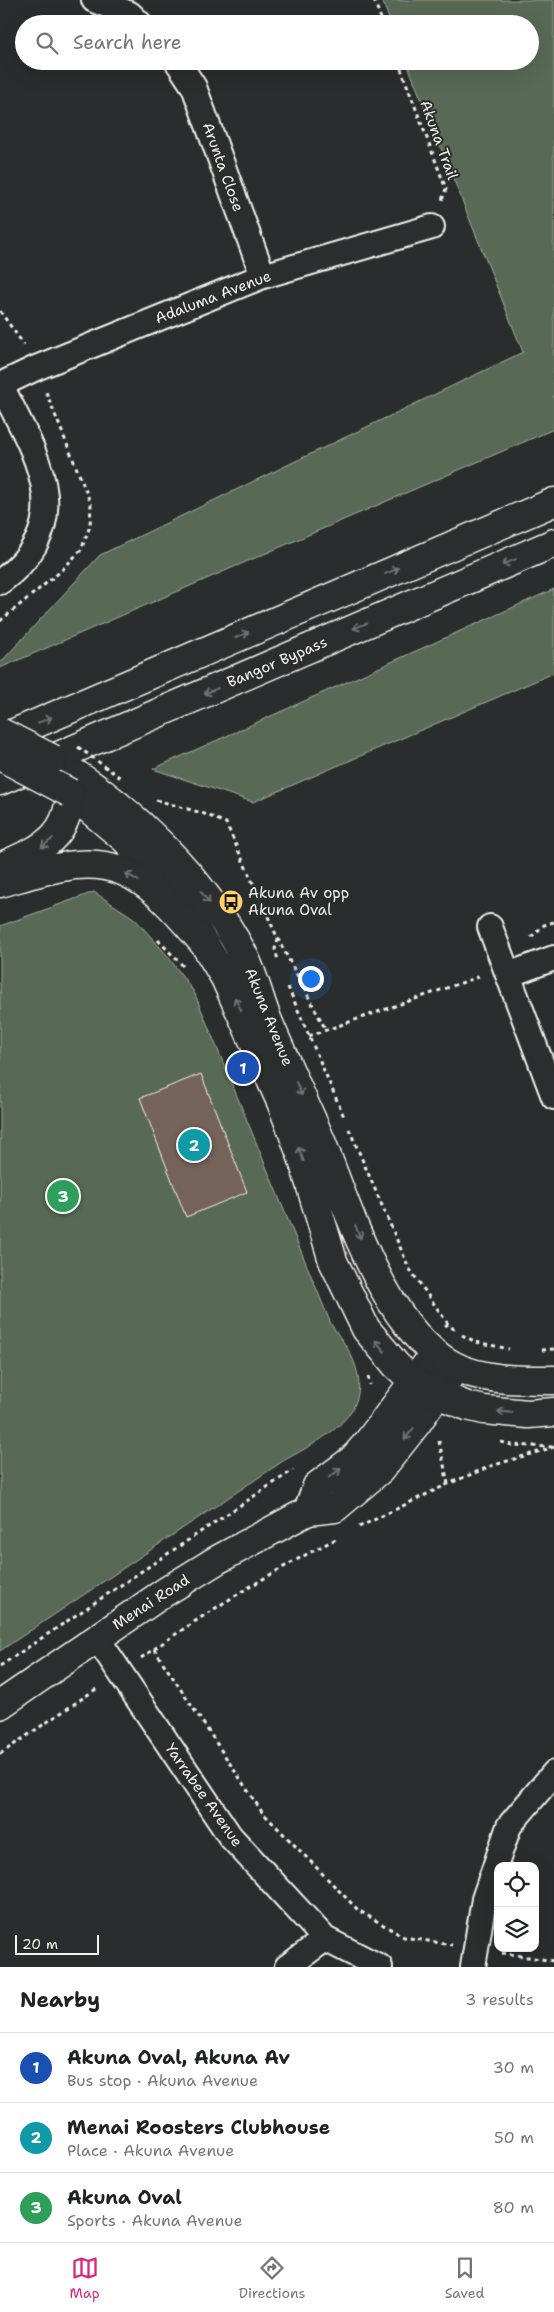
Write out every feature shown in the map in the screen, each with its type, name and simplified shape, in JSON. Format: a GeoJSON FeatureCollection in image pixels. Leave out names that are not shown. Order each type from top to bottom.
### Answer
{"type":"FeatureCollection","features":[{"type":"Feature","properties":{"kind":"main road"},"geometry":{"type":"LineString","coordinates":[[0,739],[554,502]]}},
{"type":"Feature","properties":{"kind":"main road","name":"Bangor Bypass"},"geometry":{"type":"LineString","coordinates":[[0,781],[554,543]]}},
{"type":"Feature","properties":{"kind":"main road"},"geometry":{"type":"LineString","coordinates":[[0,732],[52,759],[88,792],[50,842],[0,867]]}},
{"type":"Feature","properties":{"kind":"main road","name":"Akuna Avenue"},"geometry":{"type":"LineString","coordinates":[[0,756],[88,792],[174,859],[202,892],[234,938],[250,970],[269,1022],[375,1273],[403,1317],[438,1354]]}},
{"type":"Feature","properties":{"kind":"main road","name":"Akuna Avenue"},"geometry":{"type":"LineString","coordinates":[[88,792],[182,906],[243,1015],[281,1102],[302,1157],[334,1261],[344,1287],[366,1329],[405,1373],[437,1394]]}},
{"type":"Feature","properties":{"kind":"main road"},"geometry":{"type":"LineString","coordinates":[[0,883],[54,869],[92,865],[119,870],[147,887],[179,915],[206,946]]}},
{"type":"Feature","properties":{"kind":"main road"},"geometry":{"type":"LineString","coordinates":[[308,1511],[317,1486],[352,1460],[368,1442],[405,1373],[438,1354],[502,1378],[554,1380]]}},
{"type":"Feature","properties":{"kind":"main road","name":"Menai Road"},"geometry":{"type":"LineString","coordinates":[[0,1705],[165,1592],[308,1511],[336,1508],[360,1489],[380,1470],[437,1394],[438,1354]]}},
{"type":"Feature","properties":{"kind":"main road"},"geometry":{"type":"LineString","coordinates":[[437,1394],[467,1406],[484,1410],[528,1414],[554,1412]]}},
{"type":"Feature","properties":{"kind":"street"},"geometry":{"type":"LineString","coordinates":[[94,0],[131,15]]}},
{"type":"Feature","properties":{"kind":"street","name":"Arunta Close"},"geometry":{"type":"LineString","coordinates":[[184,70],[194,87],[263,276]]}},
{"type":"Feature","properties":{"kind":"street","name":"Adaluma Avenue"},"geometry":{"type":"LineString","coordinates":[[0,384],[263,276],[432,227]]}},
{"type":"Feature","properties":{"kind":"street"},"geometry":{"type":"LineString","coordinates":[[0,384],[38,468],[46,502],[44,523],[37,544],[21,565],[0,582]]}},
{"type":"Feature","properties":{"kind":"street"},"geometry":{"type":"LineString","coordinates":[[490,927],[554,1097]]}},
{"type":"Feature","properties":{"kind":"street"},"geometry":{"type":"LineString","coordinates":[[506,968],[554,958]]}},
{"type":"Feature","properties":{"kind":"street","name":"Yarrabee Avenue"},"geometry":{"type":"LineString","coordinates":[[97,1638],[230,1836],[325,1939],[380,1967]]}},
{"type":"Feature","properties":{"kind":"street"},"geometry":{"type":"LineString","coordinates":[[474,1958],[484,1899],[510,1826],[554,1773]]}},
{"type":"Feature","properties":{"kind":"street"},"geometry":{"type":"LineString","coordinates":[[287,1967],[325,1939]]}},
{"type":"Feature","properties":{"kind":"path"},"geometry":{"type":"LineString","coordinates":[[374,0],[380,15]]}},
{"type":"Feature","properties":{"kind":"path","name":"Akuna Trail"},"geometry":{"type":"LineString","coordinates":[[401,70],[446,188],[432,227]]}},
{"type":"Feature","properties":{"kind":"path"},"geometry":{"type":"LineString","coordinates":[[0,311],[19,335],[36,368]]}},
{"type":"Feature","properties":{"kind":"path"},"geometry":{"type":"LineString","coordinates":[[88,792],[128,783]]}},
{"type":"Feature","properties":{"kind":"path"},"geometry":{"type":"LineString","coordinates":[[148,797],[202,813],[226,823],[278,939],[326,1030]]}},
{"type":"Feature","properties":{"kind":"path"},"geometry":{"type":"LineString","coordinates":[[278,939],[275,949],[281,968]]}},
{"type":"Feature","properties":{"kind":"path"},"geometry":{"type":"LineString","coordinates":[[309,1036],[506,968]]}},
{"type":"Feature","properties":{"kind":"path"},"geometry":{"type":"LineString","coordinates":[[287,986],[409,1268],[448,1324],[460,1334],[476,1342],[515,1350]]}},
{"type":"Feature","properties":{"kind":"path"},"geometry":{"type":"LineString","coordinates":[[438,1354],[448,1324]]}},
{"type":"Feature","properties":{"kind":"path"},"geometry":{"type":"LineString","coordinates":[[534,1351],[554,1349]]}},
{"type":"Feature","properties":{"kind":"path"},"geometry":{"type":"LineString","coordinates":[[370,1393],[370,1385],[405,1373]]}},
{"type":"Feature","properties":{"kind":"path"},"geometry":{"type":"LineString","coordinates":[[438,1436],[448,1484]]}},
{"type":"Feature","properties":{"kind":"path"},"geometry":{"type":"LineString","coordinates":[[356,1528],[448,1484],[491,1466],[554,1447]]}},
{"type":"Feature","properties":{"kind":"path"},"geometry":{"type":"LineString","coordinates":[[0,1666],[296,1469]]}},
{"type":"Feature","properties":{"kind":"path"},"geometry":{"type":"LineString","coordinates":[[0,1754],[154,1649],[290,1563],[339,1537]]}},
{"type":"Feature","properties":{"kind":"path"},"geometry":{"type":"LineString","coordinates":[[154,1649],[262,1812],[358,1910],[404,1936],[474,1958],[554,1961]]}},
{"type":"Feature","properties":{"kind":"green space"},"geometry":{"type":"Polygon","coordinates":[[[382,0],[554,0],[554,429],[0,668],[0,663],[100,555],[523,352],[410,70],[539,70],[539,15],[388,15],[382,0]]]}},
{"type":"Feature","properties":{"kind":"green space"},"geometry":{"type":"Polygon","coordinates":[[[554,589],[554,673],[253,802],[153,769],[554,589]]]}},
{"type":"Feature","properties":{"kind":"green space"},"geometry":{"type":"Polygon","coordinates":[[[94,892],[135,919],[167,955],[194,992],[331,1324],[352,1357],[358,1377],[358,1394],[352,1409],[343,1422],[330,1433],[283,1461],[0,1651],[0,926],[94,892]]]}},
{"type":"Feature","properties":{"kind":"building"},"geometry":{"type":"Polygon","coordinates":[[[201,1074],[247,1192],[186,1217],[140,1098],[201,1074]]]}},
{"type":"Feature","properties":{"kind":"place","name":"Akuna Av opp Akuna Oval"},"geometry":{"type":"Point","coordinates":[231,902]}},
{"type":"Feature","properties":{"kind":"place","name":"Akuna Oval, Akuna Av"},"geometry":{"type":"Point","coordinates":[243,1068]}},
{"type":"Feature","properties":{"kind":"place","name":"Menai Roosters Clubhouse"},"geometry":{"type":"Point","coordinates":[194,1145]}},
{"type":"Feature","properties":{"kind":"place","name":"Akuna Oval"},"geometry":{"type":"Point","coordinates":[63,1196]}}]}
